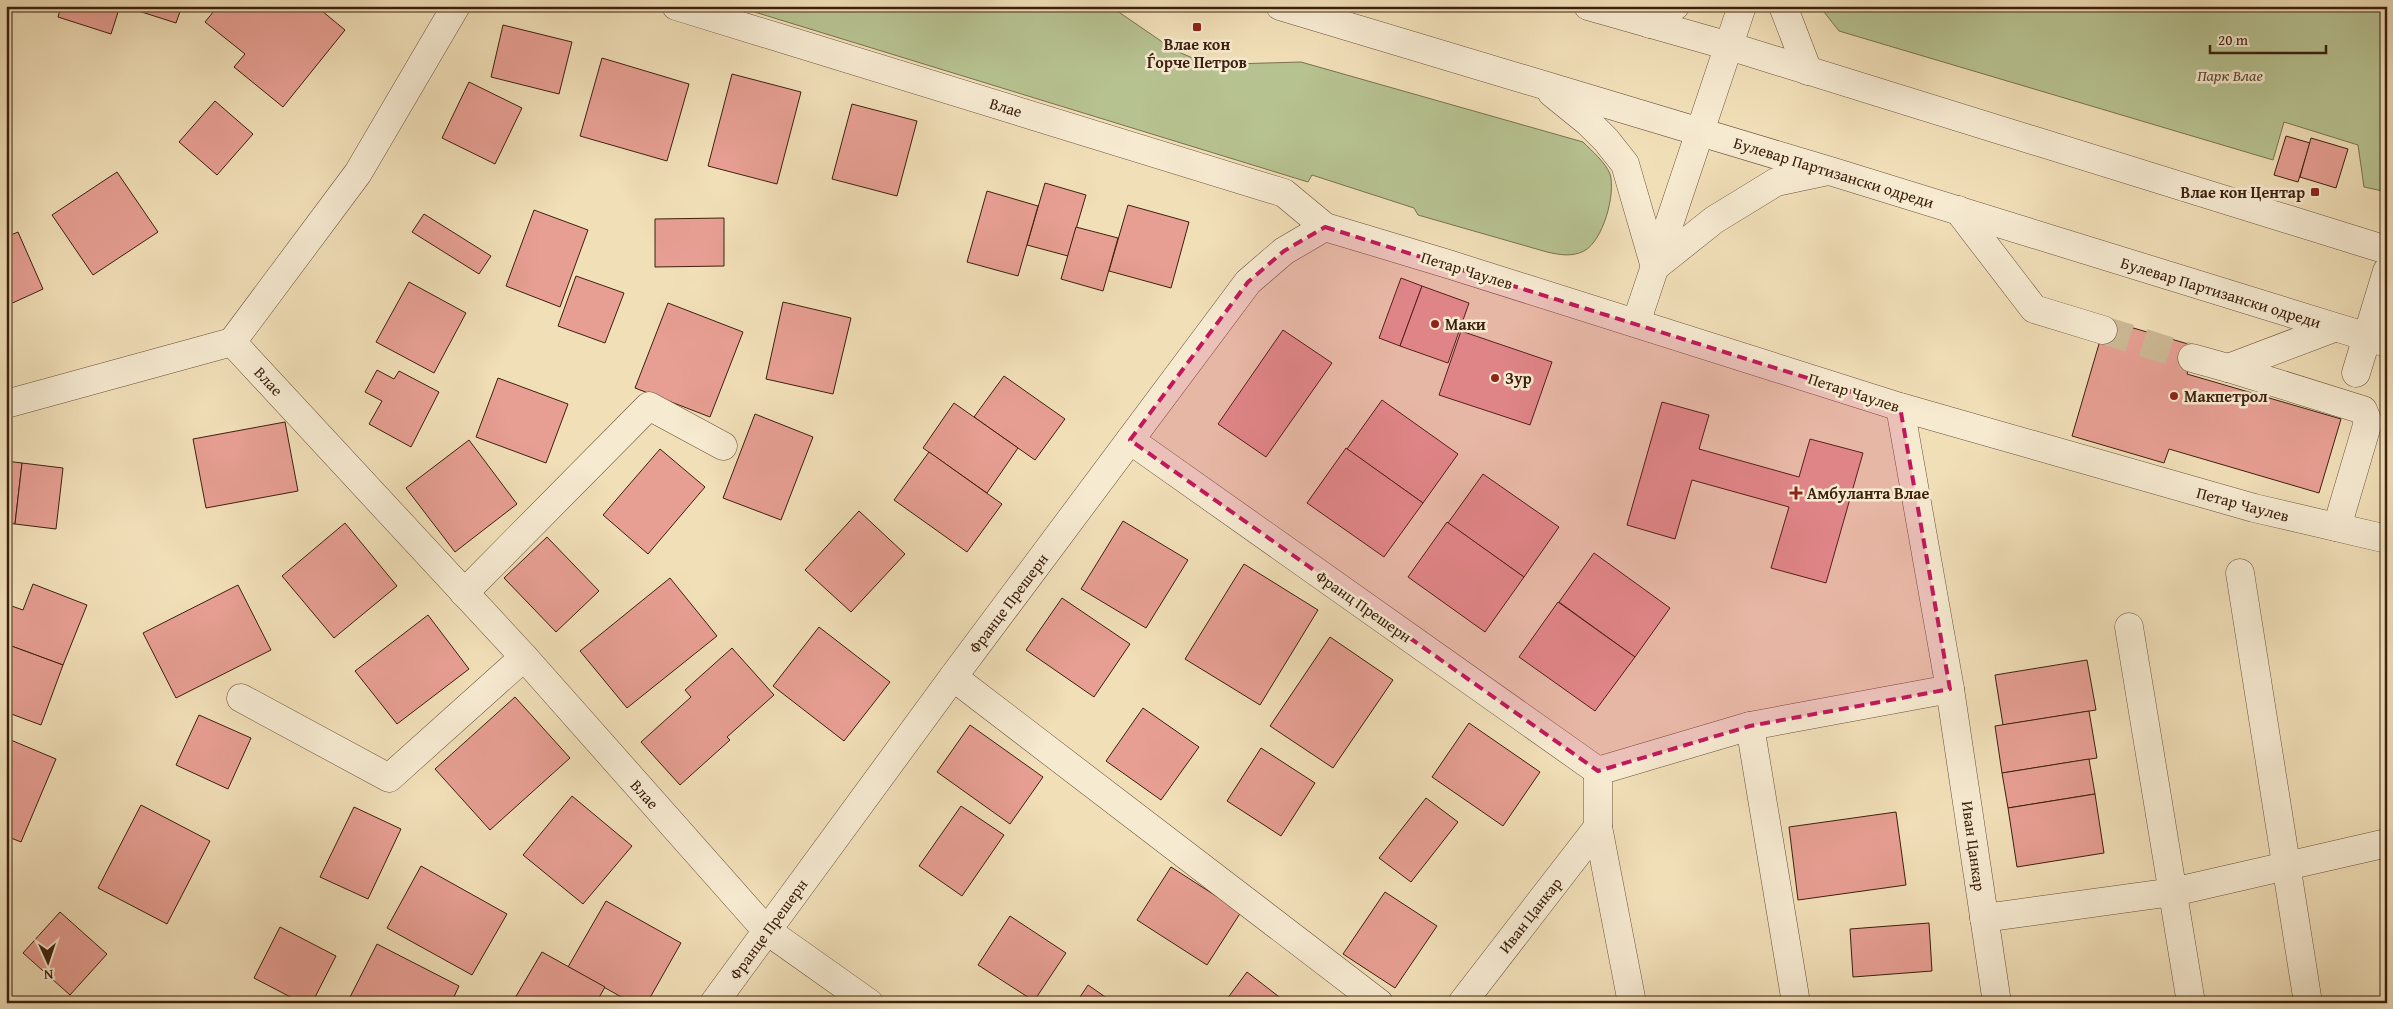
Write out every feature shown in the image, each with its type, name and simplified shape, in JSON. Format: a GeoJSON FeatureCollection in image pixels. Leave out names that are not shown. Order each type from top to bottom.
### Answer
{"type":"FeatureCollection","features":[{"type":"Feature","properties":{"kind":"street"},"geometry":{"type":"LineString","coordinates":[[6,404],[232,342],[358,173],[456,6]]}},
{"type":"Feature","properties":{"kind":"street","name":"Влае"},"geometry":{"type":"LineString","coordinates":[[676,6],[1284,193],[1325,227]]}},
{"type":"Feature","properties":{"kind":"street","name":"Булевар Партизански одреди"},"geometry":{"type":"LineString","coordinates":[[1280,6],[1830,170],[2376,340]]}},
{"type":"Feature","properties":{"kind":"street"},"geometry":{"type":"LineString","coordinates":[[1588,6],[1730,46],[1808,72],[2387,250]]}},
{"type":"Feature","properties":{"kind":"street"},"geometry":{"type":"LineString","coordinates":[[1650,24],[1675,6]]}},
{"type":"Feature","properties":{"kind":"street"},"geometry":{"type":"LineString","coordinates":[[1636,323],[1742,6]]}},
{"type":"Feature","properties":{"kind":"street"},"geometry":{"type":"LineString","coordinates":[[1783,6],[1808,72]]}},
{"type":"Feature","properties":{"kind":"street"},"geometry":{"type":"LineString","coordinates":[[1540,85],[1589,123],[1606,140],[1625,164],[1655,267]]}},
{"type":"Feature","properties":{"kind":"street"},"geometry":{"type":"LineString","coordinates":[[1655,267],[1714,220],[1776,182],[1830,170]]}},
{"type":"Feature","properties":{"kind":"street"},"geometry":{"type":"LineString","coordinates":[[1958,210],[2034,309],[2103,330]]}},
{"type":"Feature","properties":{"kind":"street","name":"Петар Чаулев"},"geometry":{"type":"LineString","coordinates":[[1325,227],[1900,407],[2254,508],[2387,539]]}},
{"type":"Feature","properties":{"kind":"street","name":"Францe Прешерн"},"geometry":{"type":"LineString","coordinates":[[714,1003],[953,677],[1248,282],[1284,251],[1325,227]]}},
{"type":"Feature","properties":{"kind":"street"},"geometry":{"type":"LineString","coordinates":[[2356,372],[2376,340],[2387,271]]}},
{"type":"Feature","properties":{"kind":"street"},"geometry":{"type":"LineString","coordinates":[[2228,368],[2334,328]]}},
{"type":"Feature","properties":{"kind":"street","name":"Влае"},"geometry":{"type":"LineString","coordinates":[[232,342],[524,657],[766,930]]}},
{"type":"Feature","properties":{"kind":"street"},"geometry":{"type":"LineString","coordinates":[[2192,358],[2363,410],[2368,422],[2337,527]]}},
{"type":"Feature","properties":{"kind":"street"},"geometry":{"type":"LineString","coordinates":[[464,592],[649,406],[723,446]]}},
{"type":"Feature","properties":{"kind":"street","name":"Иван Цанкар"},"geometry":{"type":"LineString","coordinates":[[1900,407],[1950,689],[1997,1003]]}},
{"type":"Feature","properties":{"kind":"street","name":"Франц Прешерн"},"geometry":{"type":"LineString","coordinates":[[1130,440],[1598,771]]}},
{"type":"Feature","properties":{"kind":"street"},"geometry":{"type":"LineString","coordinates":[[2240,573],[2308,1003]]}},
{"type":"Feature","properties":{"kind":"street"},"geometry":{"type":"LineString","coordinates":[[2129,627],[2191,1003]]}},
{"type":"Feature","properties":{"kind":"street"},"geometry":{"type":"LineString","coordinates":[[241,698],[389,778],[524,657]]}},
{"type":"Feature","properties":{"kind":"street"},"geometry":{"type":"LineString","coordinates":[[953,677],[1379,1003]]}},
{"type":"Feature","properties":{"kind":"street"},"geometry":{"type":"LineString","coordinates":[[1632,1003],[1598,827],[1598,771],[1750,726],[1950,689]]}},
{"type":"Feature","properties":{"kind":"street"},"geometry":{"type":"LineString","coordinates":[[1750,726],[1796,1003]]}},
{"type":"Feature","properties":{"kind":"street","name":"Иван Цанкар"},"geometry":{"type":"LineString","coordinates":[[1462,1003],[1598,827]]}},
{"type":"Feature","properties":{"kind":"street"},"geometry":{"type":"LineString","coordinates":[[1984,918],[2172,892],[2387,843]]}},
{"type":"Feature","properties":{"kind":"street"},"geometry":{"type":"LineString","coordinates":[[766,930],[869,1003]]}},
{"type":"Feature","properties":{"kind":"highlighted area"},"geometry":{"type":"Polygon","coordinates":[[[1325,227],[1900,407],[1950,689],[1750,726],[1598,771],[1130,440],[1248,282],[1284,251],[1325,227]]]}},
{"type":"Feature","properties":{"kind":"green space"},"geometry":{"type":"Polygon","coordinates":[[[735,6],[1110,6],[1174,50],[1195,59],[1232,64],[1301,62],[1583,142],[1602,161],[1610,174],[1611,193],[1609,205],[1602,228],[1591,246],[1575,254],[1566,255],[1547,252],[1418,215],[1414,208],[1312,175],[1308,182],[735,6]]]}},
{"type":"Feature","properties":{"kind":"green space","name":"Парк Влае"},"geometry":{"type":"Polygon","coordinates":[[[1823,6],[2387,6],[2387,192],[2364,187],[2358,145],[2284,122],[2273,160],[1839,31],[1824,12],[1823,6]]]}},
{"type":"Feature","properties":{"kind":"building"},"geometry":{"type":"Polygon","coordinates":[[[61,6],[120,6],[111,34],[58,17],[61,6]]]}},
{"type":"Feature","properties":{"kind":"building"},"geometry":{"type":"Polygon","coordinates":[[[123,6],[182,6],[176,23],[123,6]]]}},
{"type":"Feature","properties":{"kind":"building"},"geometry":{"type":"Polygon","coordinates":[[[218,6],[316,6],[345,30],[283,107],[234,67],[245,54],[205,22],[218,6]]]}},
{"type":"Feature","properties":{"kind":"building"},"geometry":{"type":"Polygon","coordinates":[[[503,25],[572,42],[559,94],[491,77],[503,25]]]}},
{"type":"Feature","properties":{"kind":"building"},"geometry":{"type":"Polygon","coordinates":[[[602,58],[689,84],[667,161],[580,136],[602,58]]]}},
{"type":"Feature","properties":{"kind":"building"},"geometry":{"type":"Polygon","coordinates":[[[732,74],[801,92],[777,184],[708,166],[732,74]]]}},
{"type":"Feature","properties":{"kind":"building"},"geometry":{"type":"Polygon","coordinates":[[[469,82],[522,108],[495,164],[442,138],[469,82]]]}},
{"type":"Feature","properties":{"kind":"building"},"geometry":{"type":"Polygon","coordinates":[[[215,101],[253,134],[217,175],[179,142],[215,101]]]}},
{"type":"Feature","properties":{"kind":"building"},"geometry":{"type":"Polygon","coordinates":[[[852,104],[917,121],[897,196],[832,179],[852,104]]]}},
{"type":"Feature","properties":{"kind":"building"},"geometry":{"type":"Polygon","coordinates":[[[2286,136],[2310,143],[2298,182],[2274,175],[2286,136]]]}},
{"type":"Feature","properties":{"kind":"building"},"geometry":{"type":"Polygon","coordinates":[[[2311,138],[2348,149],[2336,188],[2300,177],[2311,138]]]}},
{"type":"Feature","properties":{"kind":"building"},"geometry":{"type":"Polygon","coordinates":[[[117,172],[158,232],[93,275],[52,215],[117,172]]]}},
{"type":"Feature","properties":{"kind":"building"},"geometry":{"type":"Polygon","coordinates":[[[1045,183],[1086,195],[1068,256],[1027,245],[1045,183]]]}},
{"type":"Feature","properties":{"kind":"building"},"geometry":{"type":"Polygon","coordinates":[[[987,191],[1038,206],[1018,276],[967,262],[987,191]]]}},
{"type":"Feature","properties":{"kind":"building"},"geometry":{"type":"Polygon","coordinates":[[[1128,205],[1189,222],[1171,288],[1109,271],[1128,205]]]}},
{"type":"Feature","properties":{"kind":"building"},"geometry":{"type":"Polygon","coordinates":[[[534,210],[588,230],[560,307],[506,286],[534,210]]]}},
{"type":"Feature","properties":{"kind":"building"},"geometry":{"type":"Polygon","coordinates":[[[424,214],[491,256],[479,274],[412,232],[424,214]]]}},
{"type":"Feature","properties":{"kind":"building"},"geometry":{"type":"Polygon","coordinates":[[[724,218],[724,266],[655,267],[655,219],[724,218]]]}},
{"type":"Feature","properties":{"kind":"building"},"geometry":{"type":"Polygon","coordinates":[[[1076,227],[1118,238],[1103,291],[1061,279],[1076,227]]]}},
{"type":"Feature","properties":{"kind":"building"},"geometry":{"type":"Polygon","coordinates":[[[18,232],[43,289],[6,306],[6,237],[18,232]]]}},
{"type":"Feature","properties":{"kind":"building"},"geometry":{"type":"Polygon","coordinates":[[[576,276],[624,293],[605,343],[558,326],[576,276]]]}},
{"type":"Feature","properties":{"kind":"building"},"geometry":{"type":"Polygon","coordinates":[[[1401,278],[1422,286],[1400,346],[1379,338],[1401,278]]]}},
{"type":"Feature","properties":{"kind":"building"},"geometry":{"type":"Polygon","coordinates":[[[409,282],[466,313],[434,373],[376,342],[409,282]]]}},
{"type":"Feature","properties":{"kind":"building","name":"Маки"},"geometry":{"type":"Polygon","coordinates":[[[1422,286],[1469,303],[1448,363],[1400,346],[1422,286]]]}},
{"type":"Feature","properties":{"kind":"building"},"geometry":{"type":"Polygon","coordinates":[[[783,302],[851,318],[833,394],[766,379],[783,302]]]}},
{"type":"Feature","properties":{"kind":"building"},"geometry":{"type":"Polygon","coordinates":[[[668,303],[743,332],[710,417],[635,388],[668,303]]]}},
{"type":"Feature","properties":{"kind":"building","name":"Макпетрол"},"geometry":{"type":"Polygon","coordinates":[[[2106,320],[2195,346],[2187,374],[2341,419],[2319,493],[2169,449],[2164,463],[2072,436],[2106,320]]]}},
{"type":"Feature","properties":{"kind":"building"},"geometry":{"type":"Polygon","coordinates":[[[1283,330],[1332,363],[1266,457],[1218,424],[1283,330]]]}},
{"type":"Feature","properties":{"kind":"building","name":"Зур"},"geometry":{"type":"Polygon","coordinates":[[[1461,331],[1552,362],[1530,425],[1439,395],[1461,331]]]}},
{"type":"Feature","properties":{"kind":"building"},"geometry":{"type":"Polygon","coordinates":[[[377,370],[394,379],[399,371],[439,392],[411,447],[369,424],[382,401],[365,392],[377,370]]]}},
{"type":"Feature","properties":{"kind":"building"},"geometry":{"type":"Polygon","coordinates":[[[1004,376],[1065,419],[1035,460],[974,417],[1004,376]]]}},
{"type":"Feature","properties":{"kind":"building"},"geometry":{"type":"Polygon","coordinates":[[[498,378],[568,404],[546,463],[476,437],[498,378]]]}},
{"type":"Feature","properties":{"kind":"building"},"geometry":{"type":"Polygon","coordinates":[[[1382,400],[1458,454],[1423,503],[1347,449],[1382,400]]]}},
{"type":"Feature","properties":{"kind":"building","name":"Амбуланта Влае"},"geometry":{"type":"Polygon","coordinates":[[[1662,402],[1709,415],[1699,449],[1799,477],[1810,439],[1863,453],[1826,583],[1771,568],[1789,507],[1692,480],[1675,539],[1627,525],[1662,402]]]}},
{"type":"Feature","properties":{"kind":"building"},"geometry":{"type":"Polygon","coordinates":[[[954,403],[1018,448],[987,493],[923,448],[954,403]]]}},
{"type":"Feature","properties":{"kind":"building"},"geometry":{"type":"Polygon","coordinates":[[[755,414],[813,437],[781,520],[723,498],[755,414]]]}},
{"type":"Feature","properties":{"kind":"building"},"geometry":{"type":"Polygon","coordinates":[[[285,422],[298,491],[206,508],[193,439],[285,422]]]}},
{"type":"Feature","properties":{"kind":"building"},"geometry":{"type":"Polygon","coordinates":[[[469,440],[517,504],[455,552],[406,488],[469,440]]]}},
{"type":"Feature","properties":{"kind":"building"},"geometry":{"type":"Polygon","coordinates":[[[1346,448],[1423,503],[1384,557],[1307,503],[1346,448]]]}},
{"type":"Feature","properties":{"kind":"building"},"geometry":{"type":"Polygon","coordinates":[[[660,449],[705,487],[648,554],[603,515],[660,449]]]}},
{"type":"Feature","properties":{"kind":"building"},"geometry":{"type":"Polygon","coordinates":[[[929,452],[1002,504],[967,552],[894,500],[929,452]]]}},
{"type":"Feature","properties":{"kind":"building"},"geometry":{"type":"Polygon","coordinates":[[[6,461],[22,463],[15,524],[6,523],[6,461]]]}},
{"type":"Feature","properties":{"kind":"building"},"geometry":{"type":"Polygon","coordinates":[[[22,463],[63,468],[56,529],[15,524],[22,463]]]}},
{"type":"Feature","properties":{"kind":"building"},"geometry":{"type":"Polygon","coordinates":[[[1483,474],[1559,527],[1524,577],[1448,523],[1483,474]]]}},
{"type":"Feature","properties":{"kind":"building"},"geometry":{"type":"Polygon","coordinates":[[[859,511],[905,554],[851,612],[805,570],[859,511]]]}},
{"type":"Feature","properties":{"kind":"building"},"geometry":{"type":"Polygon","coordinates":[[[1123,521],[1188,560],[1146,628],[1081,589],[1123,521]]]}},
{"type":"Feature","properties":{"kind":"building"},"geometry":{"type":"Polygon","coordinates":[[[1447,522],[1524,577],[1485,632],[1408,577],[1447,522]]]}},
{"type":"Feature","properties":{"kind":"building"},"geometry":{"type":"Polygon","coordinates":[[[345,523],[397,586],[334,638],[282,576],[345,523]]]}},
{"type":"Feature","properties":{"kind":"building"},"geometry":{"type":"Polygon","coordinates":[[[547,537],[599,591],[556,632],[504,578],[547,537]]]}},
{"type":"Feature","properties":{"kind":"building"},"geometry":{"type":"Polygon","coordinates":[[[1594,553],[1670,608],[1635,657],[1559,602],[1594,553]]]}},
{"type":"Feature","properties":{"kind":"building"},"geometry":{"type":"Polygon","coordinates":[[[1244,564],[1318,610],[1260,705],[1185,659],[1244,564]]]}},
{"type":"Feature","properties":{"kind":"building"},"geometry":{"type":"Polygon","coordinates":[[[670,578],[717,636],[627,708],[580,651],[670,578]]]}},
{"type":"Feature","properties":{"kind":"building"},"geometry":{"type":"Polygon","coordinates":[[[33,584],[87,605],[63,665],[6,644],[6,604],[23,610],[33,584]]]}},
{"type":"Feature","properties":{"kind":"building"},"geometry":{"type":"Polygon","coordinates":[[[238,585],[271,650],[176,698],[143,633],[238,585]]]}},
{"type":"Feature","properties":{"kind":"building"},"geometry":{"type":"Polygon","coordinates":[[[1062,598],[1130,644],[1094,697],[1026,650],[1062,598]]]}},
{"type":"Feature","properties":{"kind":"building"},"geometry":{"type":"Polygon","coordinates":[[[1558,602],[1635,657],[1595,711],[1519,657],[1558,602]]]}},
{"type":"Feature","properties":{"kind":"building"},"geometry":{"type":"Polygon","coordinates":[[[428,615],[469,669],[397,724],[355,671],[428,615]]]}},
{"type":"Feature","properties":{"kind":"building"},"geometry":{"type":"Polygon","coordinates":[[[819,627],[890,682],[844,741],[773,686],[819,627]]]}},
{"type":"Feature","properties":{"kind":"building"},"geometry":{"type":"Polygon","coordinates":[[[1330,637],[1393,680],[1333,768],[1270,726],[1330,637]]]}},
{"type":"Feature","properties":{"kind":"building"},"geometry":{"type":"Polygon","coordinates":[[[6,644],[63,665],[41,725],[6,712],[6,684],[9,678],[6,677],[6,644]]]}},
{"type":"Feature","properties":{"kind":"building"},"geometry":{"type":"Polygon","coordinates":[[[732,648],[774,695],[727,737],[730,740],[680,785],[641,742],[691,697],[685,690],[732,648]]]}},
{"type":"Feature","properties":{"kind":"building"},"geometry":{"type":"Polygon","coordinates":[[[2087,660],[2096,710],[2003,725],[1995,675],[2087,660]]]}},
{"type":"Feature","properties":{"kind":"building"},"geometry":{"type":"Polygon","coordinates":[[[515,697],[570,758],[490,830],[435,769],[515,697]]]}},
{"type":"Feature","properties":{"kind":"building"},"geometry":{"type":"Polygon","coordinates":[[[1143,708],[1199,747],[1161,800],[1106,761],[1143,708]]]}},
{"type":"Feature","properties":{"kind":"building"},"geometry":{"type":"Polygon","coordinates":[[[2089,711],[2097,758],[2002,773],[1995,726],[2089,711]]]}},
{"type":"Feature","properties":{"kind":"building"},"geometry":{"type":"Polygon","coordinates":[[[199,715],[251,738],[228,789],[176,765],[199,715]]]}},
{"type":"Feature","properties":{"kind":"building"},"geometry":{"type":"Polygon","coordinates":[[[1469,723],[1540,772],[1503,826],[1432,777],[1469,723]]]}},
{"type":"Feature","properties":{"kind":"building"},"geometry":{"type":"Polygon","coordinates":[[[970,725],[1043,777],[1010,824],[937,772],[970,725]]]}},
{"type":"Feature","properties":{"kind":"building"},"geometry":{"type":"Polygon","coordinates":[[[6,738],[56,759],[21,842],[6,836],[6,738]]]}},
{"type":"Feature","properties":{"kind":"building"},"geometry":{"type":"Polygon","coordinates":[[[1261,748],[1315,783],[1281,836],[1227,801],[1261,748]]]}},
{"type":"Feature","properties":{"kind":"building"},"geometry":{"type":"Polygon","coordinates":[[[2089,759],[2095,794],[2008,808],[2002,773],[2089,759]]]}},
{"type":"Feature","properties":{"kind":"building"},"geometry":{"type":"Polygon","coordinates":[[[2095,794],[2104,853],[2017,867],[2008,808],[2095,794]]]}},
{"type":"Feature","properties":{"kind":"building"},"geometry":{"type":"Polygon","coordinates":[[[572,796],[632,846],[583,904],[523,855],[572,796]]]}},
{"type":"Feature","properties":{"kind":"building"},"geometry":{"type":"Polygon","coordinates":[[[1426,798],[1458,822],[1411,882],[1379,858],[1426,798]]]}},
{"type":"Feature","properties":{"kind":"building"},"geometry":{"type":"Polygon","coordinates":[[[141,805],[210,841],[167,924],[98,888],[141,805]]]}},
{"type":"Feature","properties":{"kind":"building"},"geometry":{"type":"Polygon","coordinates":[[[961,806],[1004,835],[962,896],[919,866],[961,806]]]}},
{"type":"Feature","properties":{"kind":"building"},"geometry":{"type":"Polygon","coordinates":[[[354,807],[401,829],[368,899],[320,877],[354,807]]]}},
{"type":"Feature","properties":{"kind":"building"},"geometry":{"type":"Polygon","coordinates":[[[1896,812],[1906,885],[1798,900],[1789,827],[1896,812]]]}},
{"type":"Feature","properties":{"kind":"building"},"geometry":{"type":"Polygon","coordinates":[[[421,866],[507,914],[472,975],[387,928],[421,866]]]}},
{"type":"Feature","properties":{"kind":"building"},"geometry":{"type":"Polygon","coordinates":[[[1171,867],[1241,912],[1207,965],[1137,920],[1171,867]]]}},
{"type":"Feature","properties":{"kind":"building"},"geometry":{"type":"Polygon","coordinates":[[[1385,892],[1437,926],[1395,988],[1343,954],[1385,892]]]}},
{"type":"Feature","properties":{"kind":"building"},"geometry":{"type":"Polygon","coordinates":[[[606,901],[681,943],[647,1003],[632,1003],[568,967],[606,901]]]}},
{"type":"Feature","properties":{"kind":"building"},"geometry":{"type":"Polygon","coordinates":[[[60,912],[107,954],[70,995],[23,953],[60,912]]]}},
{"type":"Feature","properties":{"kind":"building"},"geometry":{"type":"Polygon","coordinates":[[[1010,916],[1066,953],[1034,1001],[978,965],[1010,916]]]}},
{"type":"Feature","properties":{"kind":"building"},"geometry":{"type":"Polygon","coordinates":[[[1929,923],[1932,971],[1853,977],[1850,929],[1929,923]]]}},
{"type":"Feature","properties":{"kind":"building"},"geometry":{"type":"Polygon","coordinates":[[[280,927],[336,956],[312,1003],[302,1003],[254,978],[280,927]]]}},
{"type":"Feature","properties":{"kind":"building"},"geometry":{"type":"Polygon","coordinates":[[[377,944],[459,986],[451,1003],[347,1003],[377,944]]]}},
{"type":"Feature","properties":{"kind":"building"},"geometry":{"type":"Polygon","coordinates":[[[542,952],[605,987],[596,1003],[524,1003],[515,998],[542,952]]]}},
{"type":"Feature","properties":{"kind":"building"},"geometry":{"type":"Polygon","coordinates":[[[1247,972],[1287,1003],[1224,1003],[1247,972]]]}},
{"type":"Feature","properties":{"kind":"building"},"geometry":{"type":"Polygon","coordinates":[[[1088,985],[1114,1003],[1076,1003],[1088,985]]]}},
{"type":"Feature","properties":{"kind":"building"},"geometry":{"type":"Polygon","coordinates":[[[1328,997],[1335,1003],[1324,1003],[1328,997]]]}},
{"type":"Feature","properties":{"kind":"tunnel"},"geometry":{"type":"LineString","coordinates":[[2103,330],[2192,358]]}},
{"type":"Feature","properties":{"kind":"place","name":"Влае кон Ѓорче Петров"},"geometry":{"type":"Point","coordinates":[1197,27]}},
{"type":"Feature","properties":{"kind":"place","name":"Влае кон Центар"},"geometry":{"type":"Point","coordinates":[2315,192]}},
{"type":"Feature","properties":{"kind":"place","name":"Маки"},"geometry":{"type":"Point","coordinates":[1435,324]}},
{"type":"Feature","properties":{"kind":"place","name":"Зур"},"geometry":{"type":"Point","coordinates":[1495,378]}},
{"type":"Feature","properties":{"kind":"place","name":"Макпетрол"},"geometry":{"type":"Point","coordinates":[2174,396]}},
{"type":"Feature","properties":{"kind":"place","name":"Амбуланта Влае"},"geometry":{"type":"Point","coordinates":[1796,493]}}]}
